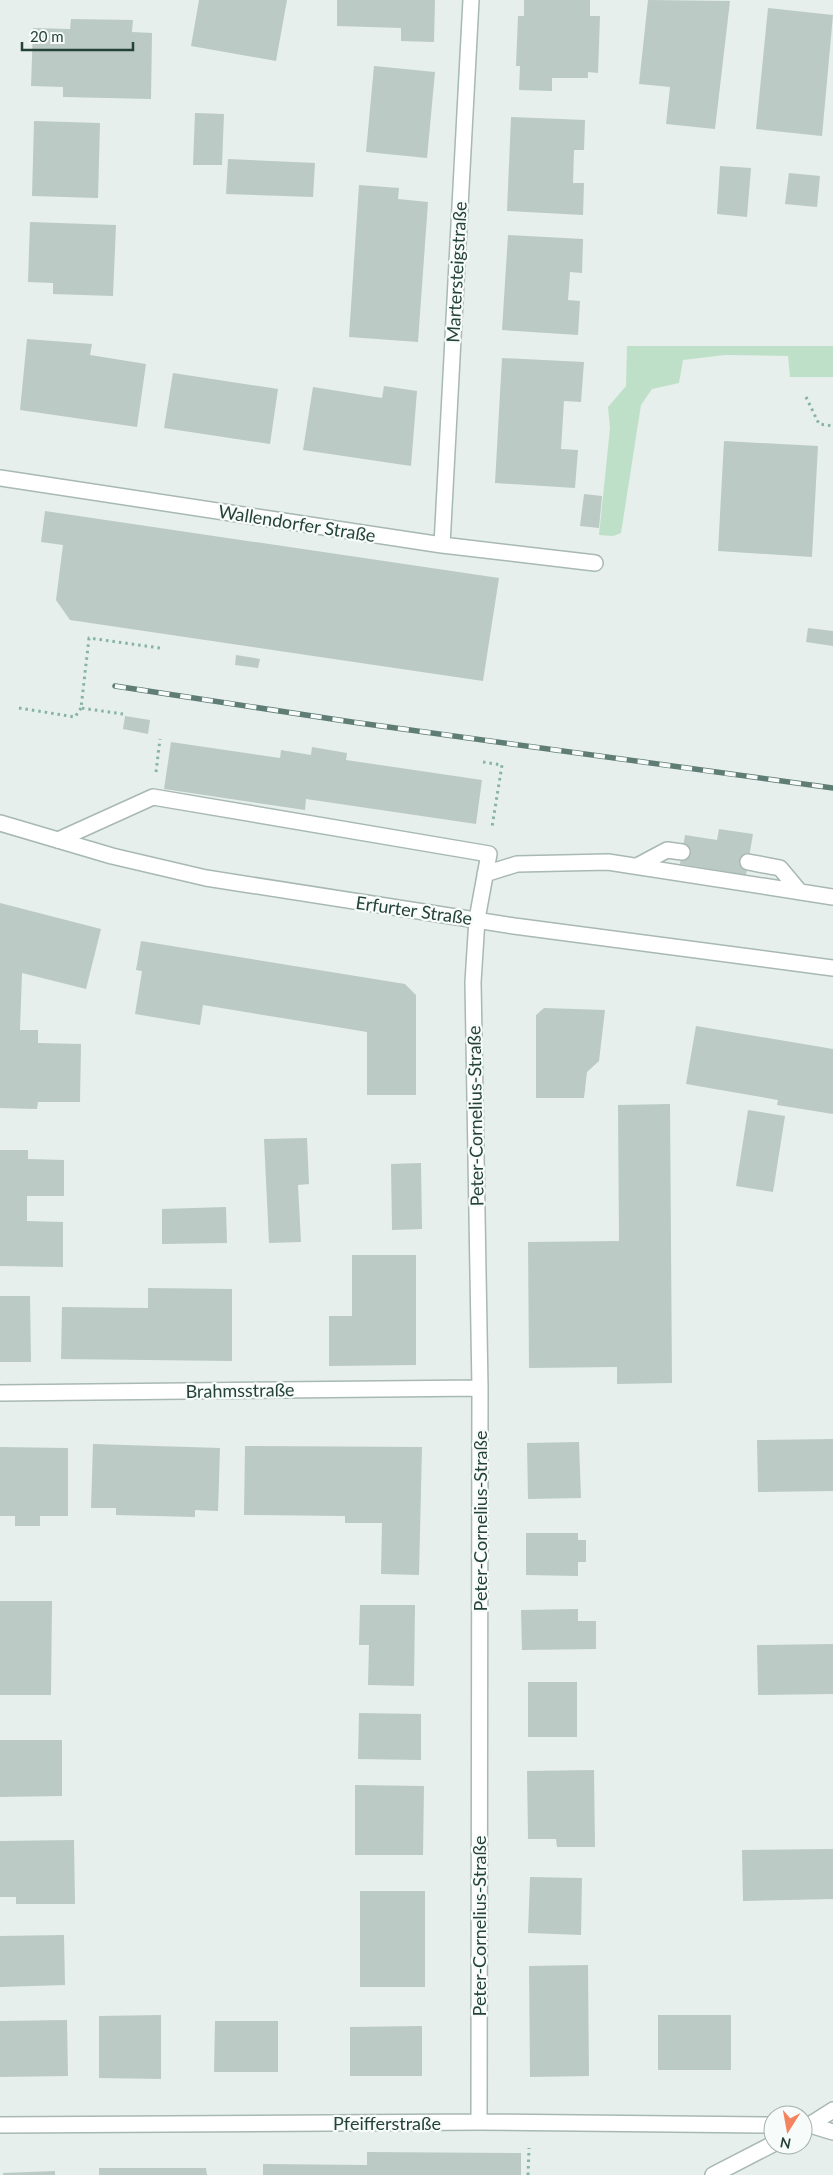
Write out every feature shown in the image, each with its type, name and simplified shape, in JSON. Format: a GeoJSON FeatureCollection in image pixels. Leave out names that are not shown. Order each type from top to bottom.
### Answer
{"type":"FeatureCollection","features":[{"type":"Feature","properties":{"kind":"street","name":"Martersteigstraße"},"geometry":{"type":"LineString","coordinates":[[442,545],[471,0]]}},
{"type":"Feature","properties":{"kind":"street","name":"Wallendorfer Straße"},"geometry":{"type":"LineString","coordinates":[[0,478],[442,545],[595,563]]}},
{"type":"Feature","properties":{"kind":"street","name":"Peter-Cornelius-Straße"},"geometry":{"type":"LineString","coordinates":[[58,840],[153,797],[488,854],[477,919],[473,982],[480,1388],[479,2122]]}},
{"type":"Feature","properties":{"kind":"street","name":"Erfurter Straße"},"geometry":{"type":"LineString","coordinates":[[0,823],[112,856],[206,878],[477,919],[833,968]]}},
{"type":"Feature","properties":{"kind":"street"},"geometry":{"type":"LineString","coordinates":[[637,866],[667,850],[682,852]]}},
{"type":"Feature","properties":{"kind":"street"},"geometry":{"type":"LineString","coordinates":[[485,874],[518,864],[608,862],[833,897]]}},
{"type":"Feature","properties":{"kind":"street"},"geometry":{"type":"LineString","coordinates":[[748,862],[780,868],[800,892]]}},
{"type":"Feature","properties":{"kind":"street","name":"Brahmsstraße"},"geometry":{"type":"LineString","coordinates":[[0,1393],[480,1388]]}},
{"type":"Feature","properties":{"kind":"street"},"geometry":{"type":"LineString","coordinates":[[813,2121],[833,2110]]}},
{"type":"Feature","properties":{"kind":"street","name":"Pfeifferstraße"},"geometry":{"type":"LineString","coordinates":[[0,2125],[479,2122],[763,2125]]}},
{"type":"Feature","properties":{"kind":"street"},"geometry":{"type":"LineString","coordinates":[[813,2128],[833,2132]]}},
{"type":"Feature","properties":{"kind":"street"},"geometry":{"type":"LineString","coordinates":[[713,2175],[763,2149]]}},
{"type":"Feature","properties":{"kind":"path"},"geometry":{"type":"LineString","coordinates":[[806,397],[819,424],[833,426]]}},
{"type":"Feature","properties":{"kind":"path"},"geometry":{"type":"LineString","coordinates":[[19,708],[75,717],[80,708],[89,638],[160,648]]}},
{"type":"Feature","properties":{"kind":"path"},"geometry":{"type":"LineString","coordinates":[[80,708],[122,714]]}},
{"type":"Feature","properties":{"kind":"path"},"geometry":{"type":"LineString","coordinates":[[483,762],[502,765],[492,831]]}},
{"type":"Feature","properties":{"kind":"green space"},"geometry":{"type":"Polygon","coordinates":[[[627,346],[833,346],[833,377],[790,377],[788,356],[725,355],[683,360],[679,383],[652,389],[641,405],[621,533],[613,536],[599,535],[610,428],[608,407],[626,386],[627,346]]]}},
{"type":"Feature","properties":{"kind":"building"},"geometry":{"type":"Polygon","coordinates":[[[199,0],[287,0],[276,61],[191,46],[199,0]]]}},
{"type":"Feature","properties":{"kind":"building"},"geometry":{"type":"Polygon","coordinates":[[[337,0],[435,0],[434,42],[401,41],[401,28],[337,26],[337,0]]]}},
{"type":"Feature","properties":{"kind":"building"},"geometry":{"type":"Polygon","coordinates":[[[524,0],[590,0],[590,16],[600,16],[598,73],[588,72],[588,78],[552,78],[552,91],[519,90],[520,66],[516,66],[518,16],[524,16],[524,0]]]}},
{"type":"Feature","properties":{"kind":"building"},"geometry":{"type":"Polygon","coordinates":[[[648,0],[730,1],[715,129],[666,124],[670,87],[639,84],[648,0]]]}},
{"type":"Feature","properties":{"kind":"building"},"geometry":{"type":"Polygon","coordinates":[[[768,8],[833,15],[822,136],[756,129],[768,8]]]}},
{"type":"Feature","properties":{"kind":"building"},"geometry":{"type":"Polygon","coordinates":[[[71,19],[133,20],[132,32],[152,33],[151,99],[63,97],[63,87],[31,86],[33,28],[70,29],[71,19]]]}},
{"type":"Feature","properties":{"kind":"building"},"geometry":{"type":"Polygon","coordinates":[[[374,66],[435,72],[427,158],[366,152],[374,66]]]}},
{"type":"Feature","properties":{"kind":"building"},"geometry":{"type":"Polygon","coordinates":[[[195,113],[224,114],[222,165],[193,165],[195,113]]]}},
{"type":"Feature","properties":{"kind":"building"},"geometry":{"type":"Polygon","coordinates":[[[511,117],[585,120],[584,150],[574,150],[573,183],[584,183],[583,215],[507,211],[511,117]]]}},
{"type":"Feature","properties":{"kind":"building"},"geometry":{"type":"Polygon","coordinates":[[[34,121],[100,123],[98,198],[32,196],[34,121]]]}},
{"type":"Feature","properties":{"kind":"building"},"geometry":{"type":"Polygon","coordinates":[[[228,159],[315,163],[313,197],[226,194],[228,159]]]}},
{"type":"Feature","properties":{"kind":"building"},"geometry":{"type":"Polygon","coordinates":[[[720,166],[751,168],[747,217],[717,214],[720,166]]]}},
{"type":"Feature","properties":{"kind":"building"},"geometry":{"type":"Polygon","coordinates":[[[789,173],[820,176],[817,207],[785,204],[789,173]]]}},
{"type":"Feature","properties":{"kind":"building"},"geometry":{"type":"Polygon","coordinates":[[[359,185],[399,188],[398,199],[428,202],[418,342],[349,337],[359,185]]]}},
{"type":"Feature","properties":{"kind":"building"},"geometry":{"type":"Polygon","coordinates":[[[30,222],[116,225],[113,296],[53,294],[53,283],[28,282],[30,222]]]}},
{"type":"Feature","properties":{"kind":"building"},"geometry":{"type":"Polygon","coordinates":[[[508,235],[583,239],[582,273],[570,272],[568,300],[580,301],[578,335],[502,330],[508,235]]]}},
{"type":"Feature","properties":{"kind":"building"},"geometry":{"type":"Polygon","coordinates":[[[27,339],[92,344],[90,355],[146,364],[137,427],[20,410],[27,339]]]}},
{"type":"Feature","properties":{"kind":"building"},"geometry":{"type":"Polygon","coordinates":[[[502,358],[584,362],[581,402],[564,401],[561,449],[578,450],[575,488],[495,483],[502,358]]]}},
{"type":"Feature","properties":{"kind":"building"},"geometry":{"type":"Polygon","coordinates":[[[173,373],[278,389],[270,444],[164,428],[173,373]]]}},
{"type":"Feature","properties":{"kind":"building"},"geometry":{"type":"Polygon","coordinates":[[[384,386],[417,391],[411,466],[303,450],[313,387],[382,398],[384,386]]]}},
{"type":"Feature","properties":{"kind":"building"},"geometry":{"type":"Polygon","coordinates":[[[724,441],[818,446],[812,557],[718,551],[724,441]]]}},
{"type":"Feature","properties":{"kind":"building"},"geometry":{"type":"Polygon","coordinates":[[[584,494],[602,496],[599,528],[580,526],[584,494]]]}},
{"type":"Feature","properties":{"kind":"building"},"geometry":{"type":"Polygon","coordinates":[[[45,511],[499,578],[483,681],[70,620],[56,600],[63,545],[41,542],[45,511]]]}},
{"type":"Feature","properties":{"kind":"building"},"geometry":{"type":"Polygon","coordinates":[[[808,628],[833,631],[833,646],[806,642],[808,628]]]}},
{"type":"Feature","properties":{"kind":"building"},"geometry":{"type":"Polygon","coordinates":[[[236,655],[260,659],[258,668],[235,665],[236,655]]]}},
{"type":"Feature","properties":{"kind":"building"},"geometry":{"type":"Polygon","coordinates":[[[125,716],[150,720],[148,734],[123,729],[125,716]]]}},
{"type":"Feature","properties":{"kind":"building"},"geometry":{"type":"Polygon","coordinates":[[[171,742],[280,758],[281,750],[311,755],[312,747],[347,753],[346,760],[482,780],[476,824],[306,799],[305,810],[164,789],[171,742]]]}},
{"type":"Feature","properties":{"kind":"building"},"geometry":{"type":"Polygon","coordinates":[[[719,829],[753,834],[746,875],[680,864],[685,835],[717,840],[719,829]]]}},
{"type":"Feature","properties":{"kind":"building"},"geometry":{"type":"Polygon","coordinates":[[[0,903],[101,929],[86,989],[22,973],[20,1030],[38,1030],[38,1043],[81,1044],[80,1102],[38,1102],[37,1109],[0,1108],[0,903]]]}},
{"type":"Feature","properties":{"kind":"building"},"geometry":{"type":"Polygon","coordinates":[[[141,941],[405,984],[416,995],[416,1095],[367,1095],[367,1032],[203,1005],[200,1025],[135,1014],[142,971],[136,970],[141,941]]]}},
{"type":"Feature","properties":{"kind":"building"},"geometry":{"type":"Polygon","coordinates":[[[544,1008],[605,1010],[599,1061],[587,1072],[584,1098],[536,1098],[536,1015],[544,1008]]]}},
{"type":"Feature","properties":{"kind":"building"},"geometry":{"type":"Polygon","coordinates":[[[696,1026],[833,1049],[833,1114],[777,1105],[778,1100],[686,1084],[696,1026]]]}},
{"type":"Feature","properties":{"kind":"building"},"geometry":{"type":"Polygon","coordinates":[[[670,1104],[672,1383],[617,1384],[617,1367],[529,1368],[528,1242],[619,1241],[618,1105],[670,1104]]]}},
{"type":"Feature","properties":{"kind":"building"},"geometry":{"type":"Polygon","coordinates":[[[748,1110],[785,1116],[773,1192],[736,1186],[748,1110]]]}},
{"type":"Feature","properties":{"kind":"building"},"geometry":{"type":"Polygon","coordinates":[[[307,1138],[309,1184],[298,1185],[301,1242],[269,1243],[264,1139],[307,1138]]]}},
{"type":"Feature","properties":{"kind":"building"},"geometry":{"type":"Polygon","coordinates":[[[0,1150],[28,1150],[28,1159],[64,1160],[64,1196],[27,1196],[27,1221],[63,1222],[63,1267],[0,1266],[0,1150]]]}},
{"type":"Feature","properties":{"kind":"building"},"geometry":{"type":"Polygon","coordinates":[[[421,1163],[422,1229],[392,1230],[391,1164],[421,1163]]]}},
{"type":"Feature","properties":{"kind":"building"},"geometry":{"type":"Polygon","coordinates":[[[226,1207],[227,1243],[162,1244],[162,1209],[226,1207]]]}},
{"type":"Feature","properties":{"kind":"building"},"geometry":{"type":"Polygon","coordinates":[[[352,1255],[416,1255],[416,1365],[329,1366],[329,1316],[352,1316],[352,1255]]]}},
{"type":"Feature","properties":{"kind":"building"},"geometry":{"type":"Polygon","coordinates":[[[148,1288],[232,1289],[232,1361],[61,1359],[62,1307],[148,1308],[148,1288]]]}},
{"type":"Feature","properties":{"kind":"building"},"geometry":{"type":"Polygon","coordinates":[[[0,1296],[30,1296],[31,1362],[0,1362],[0,1296]]]}},
{"type":"Feature","properties":{"kind":"building"},"geometry":{"type":"Polygon","coordinates":[[[833,1439],[833,1491],[758,1492],[757,1440],[833,1439]]]}},
{"type":"Feature","properties":{"kind":"building"},"geometry":{"type":"Polygon","coordinates":[[[579,1442],[581,1498],[528,1499],[527,1443],[579,1442]]]}},
{"type":"Feature","properties":{"kind":"building"},"geometry":{"type":"Polygon","coordinates":[[[93,1444],[220,1448],[218,1511],[195,1510],[195,1517],[116,1515],[116,1508],[91,1508],[93,1444]]]}},
{"type":"Feature","properties":{"kind":"building"},"geometry":{"type":"Polygon","coordinates":[[[245,1446],[422,1447],[419,1575],[381,1574],[382,1523],[345,1523],[345,1516],[244,1515],[245,1446]]]}},
{"type":"Feature","properties":{"kind":"building"},"geometry":{"type":"Polygon","coordinates":[[[0,1447],[68,1448],[68,1516],[40,1516],[40,1526],[15,1526],[15,1516],[0,1516],[0,1447]]]}},
{"type":"Feature","properties":{"kind":"building"},"geometry":{"type":"Polygon","coordinates":[[[526,1533],[578,1533],[578,1540],[586,1540],[586,1562],[578,1562],[578,1576],[526,1575],[526,1533]]]}},
{"type":"Feature","properties":{"kind":"building"},"geometry":{"type":"Polygon","coordinates":[[[0,1601],[52,1601],[51,1695],[0,1695],[0,1601]]]}},
{"type":"Feature","properties":{"kind":"building"},"geometry":{"type":"Polygon","coordinates":[[[360,1605],[415,1605],[414,1686],[368,1685],[369,1645],[359,1645],[360,1605]]]}},
{"type":"Feature","properties":{"kind":"building"},"geometry":{"type":"Polygon","coordinates":[[[578,1609],[578,1621],[596,1621],[596,1649],[522,1650],[521,1610],[578,1609]]]}},
{"type":"Feature","properties":{"kind":"building"},"geometry":{"type":"Polygon","coordinates":[[[833,1644],[833,1694],[758,1695],[757,1645],[833,1644]]]}},
{"type":"Feature","properties":{"kind":"building"},"geometry":{"type":"Polygon","coordinates":[[[528,1682],[577,1682],[577,1737],[528,1737],[528,1682]]]}},
{"type":"Feature","properties":{"kind":"building"},"geometry":{"type":"Polygon","coordinates":[[[359,1713],[421,1714],[421,1760],[358,1759],[359,1713]]]}},
{"type":"Feature","properties":{"kind":"building"},"geometry":{"type":"Polygon","coordinates":[[[0,1740],[62,1740],[62,1796],[0,1797],[0,1740]]]}},
{"type":"Feature","properties":{"kind":"building"},"geometry":{"type":"Polygon","coordinates":[[[594,1770],[595,1847],[557,1847],[556,1839],[528,1839],[527,1771],[594,1770]]]}},
{"type":"Feature","properties":{"kind":"building"},"geometry":{"type":"Polygon","coordinates":[[[355,1785],[424,1786],[423,1855],[355,1855],[355,1785]]]}},
{"type":"Feature","properties":{"kind":"building"},"geometry":{"type":"Polygon","coordinates":[[[74,1840],[75,1904],[16,1904],[16,1897],[0,1897],[0,1841],[74,1840]]]}},
{"type":"Feature","properties":{"kind":"building"},"geometry":{"type":"Polygon","coordinates":[[[833,1849],[833,1899],[743,1901],[742,1850],[833,1849]]]}},
{"type":"Feature","properties":{"kind":"building"},"geometry":{"type":"Polygon","coordinates":[[[530,1877],[582,1878],[581,1935],[528,1933],[530,1877]]]}},
{"type":"Feature","properties":{"kind":"building"},"geometry":{"type":"Polygon","coordinates":[[[360,1891],[425,1891],[425,1987],[360,1987],[360,1891]]]}},
{"type":"Feature","properties":{"kind":"building"},"geometry":{"type":"Polygon","coordinates":[[[64,1935],[65,1985],[0,1987],[0,1936],[64,1935]]]}},
{"type":"Feature","properties":{"kind":"building"},"geometry":{"type":"Polygon","coordinates":[[[588,1965],[589,2076],[530,2077],[529,1966],[588,1965]]]}},
{"type":"Feature","properties":{"kind":"building"},"geometry":{"type":"Polygon","coordinates":[[[161,2015],[161,2079],[99,2078],[99,2016],[161,2015]]]}},
{"type":"Feature","properties":{"kind":"building"},"geometry":{"type":"Polygon","coordinates":[[[658,2015],[731,2015],[731,2070],[658,2070],[658,2015]]]}},
{"type":"Feature","properties":{"kind":"building"},"geometry":{"type":"Polygon","coordinates":[[[67,2020],[68,2076],[0,2077],[0,2021],[67,2020]]]}},
{"type":"Feature","properties":{"kind":"building"},"geometry":{"type":"Polygon","coordinates":[[[215,2021],[278,2021],[278,2072],[214,2072],[215,2021]]]}},
{"type":"Feature","properties":{"kind":"building"},"geometry":{"type":"Polygon","coordinates":[[[422,2026],[422,2076],[350,2076],[350,2027],[422,2026]]]}},
{"type":"Feature","properties":{"kind":"building"},"geometry":{"type":"Polygon","coordinates":[[[367,2152],[521,2153],[521,2175],[263,2175],[263,2164],[367,2165],[367,2152]]]}},
{"type":"Feature","properties":{"kind":"building"},"geometry":{"type":"Polygon","coordinates":[[[99,2168],[206,2168],[207,2175],[99,2175],[99,2168]]]}},
{"type":"Feature","properties":{"kind":"building"},"geometry":{"type":"Polygon","coordinates":[[[55,2171],[55,2175],[3,2175],[3,2173],[55,2171]]]}},
{"type":"Feature","properties":{"kind":"railway"},"geometry":{"type":"LineString","coordinates":[[115,686],[352,722],[833,788]]}}]}
